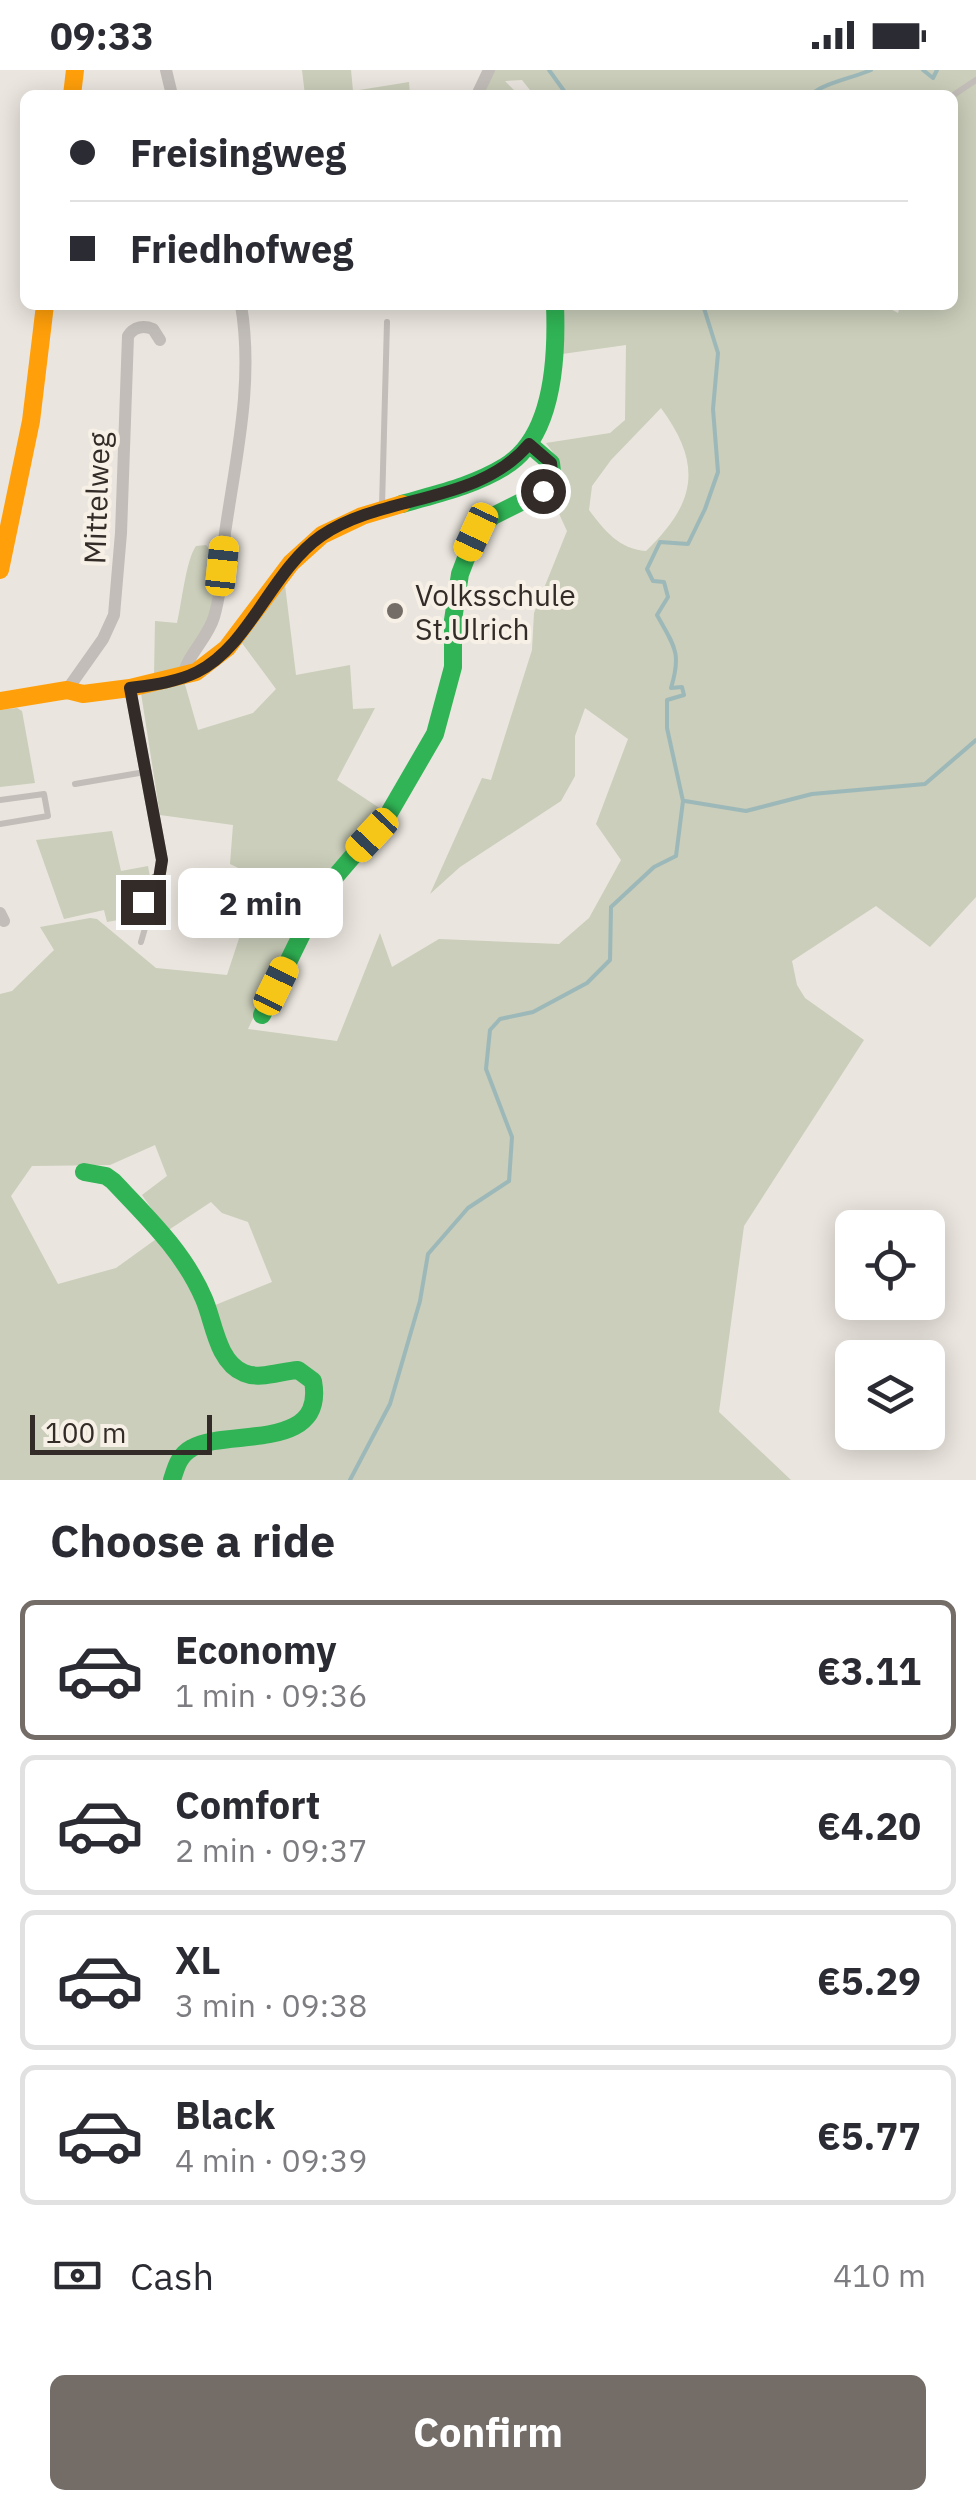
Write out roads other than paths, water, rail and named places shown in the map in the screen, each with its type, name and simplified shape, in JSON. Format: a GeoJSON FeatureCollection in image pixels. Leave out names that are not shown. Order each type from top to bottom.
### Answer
{"type":"FeatureCollection","features":[{"type":"Feature","properties":{"kind":"street"},"geometry":{"type":"LineString","coordinates":[[0,570],[32,420],[44,310]]}},
{"type":"Feature","properties":{"kind":"street"},"geometry":{"type":"LineString","coordinates":[[183,677],[184,668],[206,637],[218,598],[246,392],[247,342],[242,310]]}},
{"type":"Feature","properties":{"kind":"street"},"geometry":{"type":"LineString","coordinates":[[0,701],[67,690],[83,694],[130,688],[183,677],[213,662],[291,563],[339,526],[382,509],[446,492],[507,466],[529,444],[541,420],[556,366],[556,310]]}},
{"type":"Feature","properties":{"kind":"street","name":"Mittelweg"},"geometry":{"type":"LineString","coordinates":[[67,690],[103,638],[114,614],[128,336],[144,327],[156,332],[160,340]]}},
{"type":"Feature","properties":{"kind":"street"},"geometry":{"type":"LineString","coordinates":[[262,1015],[322,891],[388,815],[428,748],[451,679],[456,592],[476,532],[493,516],[543,491],[553,480],[551,463],[529,444]]}},
{"type":"Feature","properties":{"kind":"street"},"geometry":{"type":"LineString","coordinates":[[130,688],[162,860],[159,879]]}},
{"type":"Feature","properties":{"kind":"street"},"geometry":{"type":"LineString","coordinates":[[84,1172],[106,1176],[174,1244],[204,1298],[234,1367],[258,1376],[298,1370],[313,1382],[312,1404],[292,1429],[272,1437],[200,1443],[182,1454],[172,1480]]}},
{"type":"Feature","properties":{"kind":"lane"},"geometry":{"type":"LineString","coordinates":[[382,509],[387,322]]}},
{"type":"Feature","properties":{"kind":"lane"},"geometry":{"type":"LineString","coordinates":[[75,784],[145,772]]}},
{"type":"Feature","properties":{"kind":"lane"},"geometry":{"type":"LineString","coordinates":[[0,800],[44,794],[48,816],[0,824]]}},
{"type":"Feature","properties":{"kind":"lane"},"geometry":{"type":"LineString","coordinates":[[136,921],[151,883],[159,879]]}},
{"type":"Feature","properties":{"kind":"lane"},"geometry":{"type":"LineString","coordinates":[[141,942],[159,879]]}},
{"type":"Feature","properties":{"kind":"waterway"},"geometry":{"type":"LineString","coordinates":[[549,70],[563,90]]}},
{"type":"Feature","properties":{"kind":"waterway"},"geometry":{"type":"LineString","coordinates":[[818,90],[871,70]]}},
{"type":"Feature","properties":{"kind":"waterway"},"geometry":{"type":"LineString","coordinates":[[923,70],[933,78],[937,70]]}},
{"type":"Feature","properties":{"kind":"waterway"},"geometry":{"type":"LineString","coordinates":[[350,1480],[390,1404],[420,1301],[428,1254],[468,1208],[509,1181],[512,1137],[486,1069],[490,1030],[500,1019],[533,1012],[587,983],[610,960],[611,907],[654,867],[676,856],[683,801],[667,728],[667,700],[684,695],[682,687],[671,688],[675,650],[657,615],[668,597],[664,582],[653,581],[647,569],[660,542],[688,544],[718,472],[713,409],[718,353],[705,310]]}},
{"type":"Feature","properties":{"kind":"waterway"},"geometry":{"type":"LineString","coordinates":[[685,801],[746,811],[812,794],[925,784],[976,740]]}},
{"type":"Feature","properties":{"kind":"place","name":"Volksschule St.Ulrich"},"geometry":{"type":"Point","coordinates":[395,611]}}]}
